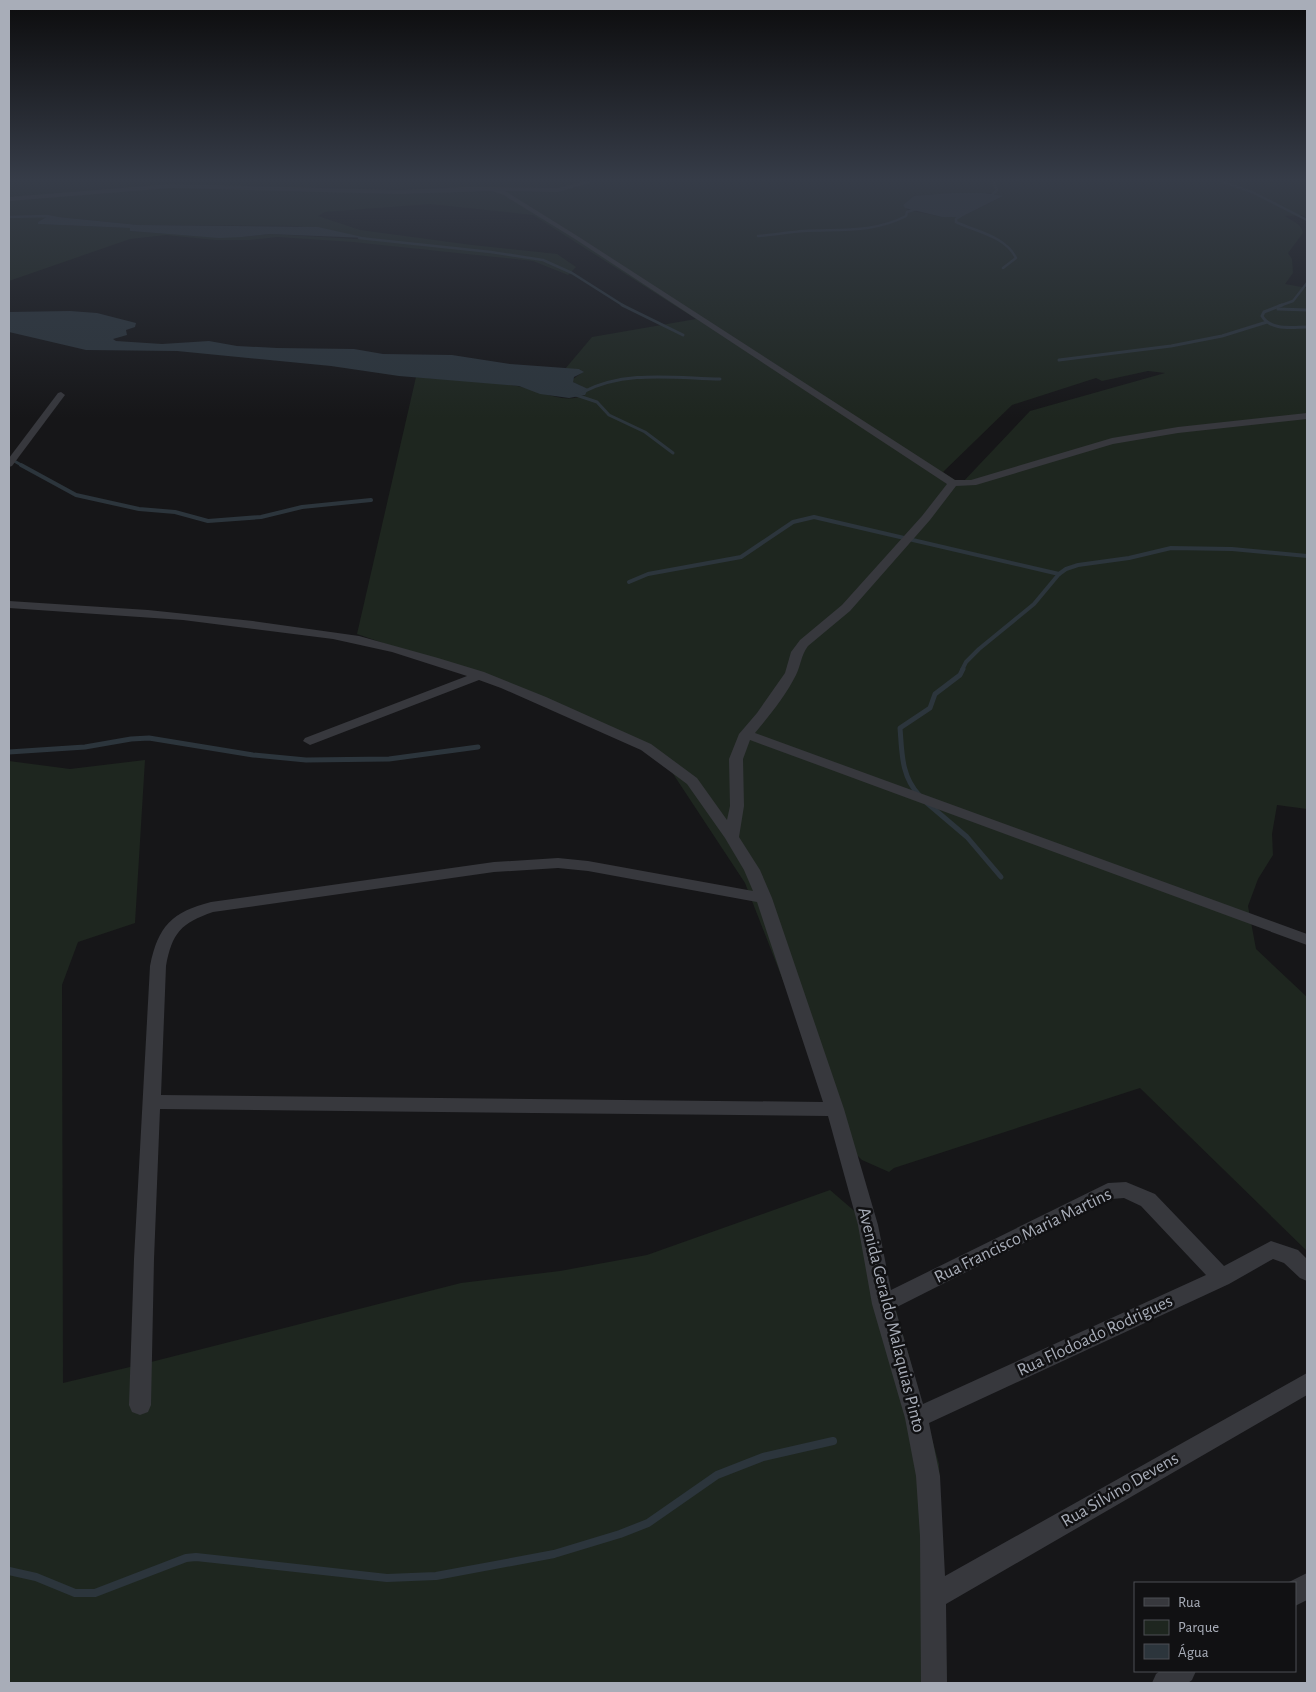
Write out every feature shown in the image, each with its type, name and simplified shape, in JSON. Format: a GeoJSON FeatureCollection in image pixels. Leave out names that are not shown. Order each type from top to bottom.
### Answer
{"type":"FeatureCollection","features":[{"type":"Feature","properties":{"kind":"street"},"geometry":{"type":"LineString","coordinates":[[611,260],[719,330],[874,435],[953,483],[972,483],[1112,440],[1178,430],[1307,416]]}},
{"type":"Feature","properties":{"kind":"street"},"geometry":{"type":"LineString","coordinates":[[9,464],[61,395]]}},
{"type":"Feature","properties":{"kind":"street"},"geometry":{"type":"LineString","coordinates":[[732,837],[737,806],[736,759],[746,734],[762,716],[791,673],[797,652],[804,643],[846,608],[926,518],[953,483]]}},
{"type":"Feature","properties":{"kind":"street","name":"Avenida Geraldo Malaquias Pinto"},"geometry":{"type":"LineString","coordinates":[[9,604],[227,620],[344,637],[441,662],[513,687],[585,718],[659,755],[692,780],[732,837],[752,870],[764,898],[835,1109],[868,1225],[883,1304],[916,1418],[928,1476],[932,1536],[934,1683]]}},
{"type":"Feature","properties":{"kind":"street"},"geometry":{"type":"LineString","coordinates":[[310,741],[480,676]]}},
{"type":"Feature","properties":{"kind":"street"},"geometry":{"type":"LineString","coordinates":[[746,734],[1307,940]]}},
{"type":"Feature","properties":{"kind":"street"},"geometry":{"type":"LineString","coordinates":[[140,1405],[158,966],[162,945],[168,930],[196,912],[211,907],[494,867],[544,863],[588,866],[764,898]]}},
{"type":"Feature","properties":{"kind":"street"},"geometry":{"type":"LineString","coordinates":[[151,1102],[835,1109]]}},
{"type":"Feature","properties":{"kind":"street","name":"Rua Francisco Maria Martins"},"geometry":{"type":"LineString","coordinates":[[883,1304],[1108,1191],[1118,1189],[1126,1190],[1148,1200],[1222,1278]]}},
{"type":"Feature","properties":{"kind":"street","name":"Rua Flodoado Rodrigues"},"geometry":{"type":"LineString","coordinates":[[916,1418],[1222,1278],[1271,1250],[1291,1256],[1307,1272]]}},
{"type":"Feature","properties":{"kind":"street","name":"Rua Silvino Devens"},"geometry":{"type":"LineString","coordinates":[[933,1597],[1307,1383]]}},
{"type":"Feature","properties":{"kind":"street"},"geometry":{"type":"LineString","coordinates":[[1296,1592],[1307,1585]]}},
{"type":"Feature","properties":{"kind":"street"},"geometry":{"type":"LineString","coordinates":[[1165,1683],[1182,1672]]}},
{"type":"Feature","properties":{"kind":"green space"},"geometry":{"type":"Polygon","coordinates":[[[9,260],[70,260],[9,281],[9,260]]]}},
{"type":"Feature","properties":{"kind":"green space"},"geometry":{"type":"Polygon","coordinates":[[[523,260],[566,260],[576,267],[568,275],[533,261],[523,260]]]}},
{"type":"Feature","properties":{"kind":"green space"},"geometry":{"type":"Polygon","coordinates":[[[603,260],[1292,260],[1293,273],[1285,284],[1307,288],[1307,809],[1277,805],[1272,834],[1273,855],[1258,879],[1248,906],[1256,949],[1307,997],[1307,1251],[1140,1088],[894,1168],[889,1172],[862,1160],[841,1140],[841,1129],[745,883],[658,751],[554,702],[357,634],[416,377],[505,384],[559,398],[576,398],[585,395],[581,386],[573,382],[573,379],[583,372],[579,369],[565,369],[592,337],[696,319],[603,260]],[[1148,371],[1102,381],[1096,378],[1012,405],[943,472],[961,484],[1030,411],[1165,373],[1148,371]]]}},
{"type":"Feature","properties":{"kind":"green space"},"geometry":{"type":"Polygon","coordinates":[[[145,760],[135,923],[78,942],[62,985],[63,1383],[461,1283],[560,1271],[647,1255],[830,1190],[873,1227],[939,1464],[947,1683],[9,1683],[9,761],[70,769],[145,760]]]}},
{"type":"Feature","properties":{"kind":"water"},"geometry":{"type":"Polygon","coordinates":[[[70,311],[97,313],[136,323],[135,327],[126,330],[127,335],[113,339],[116,341],[162,344],[209,341],[237,346],[354,349],[383,354],[452,355],[510,364],[579,369],[584,372],[574,377],[573,382],[588,389],[585,395],[569,398],[540,394],[519,386],[399,376],[331,366],[177,351],[86,350],[9,332],[9,312],[70,311]]]}},
{"type":"Feature","properties":{"kind":"waterway"},"geometry":{"type":"LineString","coordinates":[[543,260],[572,273],[624,306]]}},
{"type":"Feature","properties":{"kind":"waterway"},"geometry":{"type":"LineString","coordinates":[[1003,268],[1013,260]]}},
{"type":"Feature","properties":{"kind":"waterway"},"geometry":{"type":"LineString","coordinates":[[1279,306],[1293,301],[1307,283]]}},
{"type":"Feature","properties":{"kind":"waterway"},"geometry":{"type":"LineString","coordinates":[[1282,305],[1264,312],[1262,316],[1266,321],[1276,326],[1307,327]]}},
{"type":"Feature","properties":{"kind":"waterway"},"geometry":{"type":"LineString","coordinates":[[624,306],[683,335]]}},
{"type":"Feature","properties":{"kind":"waterway"},"geometry":{"type":"LineString","coordinates":[[1278,309],[1307,310]]}},
{"type":"Feature","properties":{"kind":"waterway"},"geometry":{"type":"LineString","coordinates":[[1059,360],[1171,346],[1222,336],[1267,322]]}},
{"type":"Feature","properties":{"kind":"waterway"},"geometry":{"type":"LineString","coordinates":[[583,392],[599,385],[633,378],[720,379]]}},
{"type":"Feature","properties":{"kind":"waterway"},"geometry":{"type":"LineString","coordinates":[[576,395],[597,402],[609,415],[645,432],[673,453]]}},
{"type":"Feature","properties":{"kind":"waterway"},"geometry":{"type":"LineString","coordinates":[[9,458],[23,466]]}},
{"type":"Feature","properties":{"kind":"waterway"},"geometry":{"type":"LineString","coordinates":[[21,465],[76,495],[139,509],[175,512],[208,521],[261,517],[302,507],[371,500]]}},
{"type":"Feature","properties":{"kind":"waterway"},"geometry":{"type":"LineString","coordinates":[[629,582],[648,574],[741,557],[793,522],[814,517],[1059,574]]}},
{"type":"Feature","properties":{"kind":"waterway"},"geometry":{"type":"LineString","coordinates":[[1059,574],[1066,569],[1078,565],[1129,558],[1171,548],[1232,549],[1307,556]]}},
{"type":"Feature","properties":{"kind":"waterway"},"geometry":{"type":"LineString","coordinates":[[962,670],[966,662],[979,649],[1034,604],[1059,574]]}},
{"type":"Feature","properties":{"kind":"waterway"},"geometry":{"type":"LineString","coordinates":[[919,795],[913,788],[906,772],[902,755],[900,728],[930,708],[935,694],[960,675],[963,669]]}},
{"type":"Feature","properties":{"kind":"waterway"},"geometry":{"type":"LineString","coordinates":[[9,752],[85,747],[131,739],[149,738],[253,755],[306,760],[389,759],[478,747]]}},
{"type":"Feature","properties":{"kind":"waterway"},"geometry":{"type":"LineString","coordinates":[[927,803],[967,837],[1001,877]]}},
{"type":"Feature","properties":{"kind":"waterway"},"geometry":{"type":"LineString","coordinates":[[9,1571],[36,1577],[75,1593],[95,1593],[186,1558],[196,1557],[387,1578],[436,1576],[554,1554],[620,1534],[648,1523],[717,1475],[763,1457],[833,1441]]}}]}
